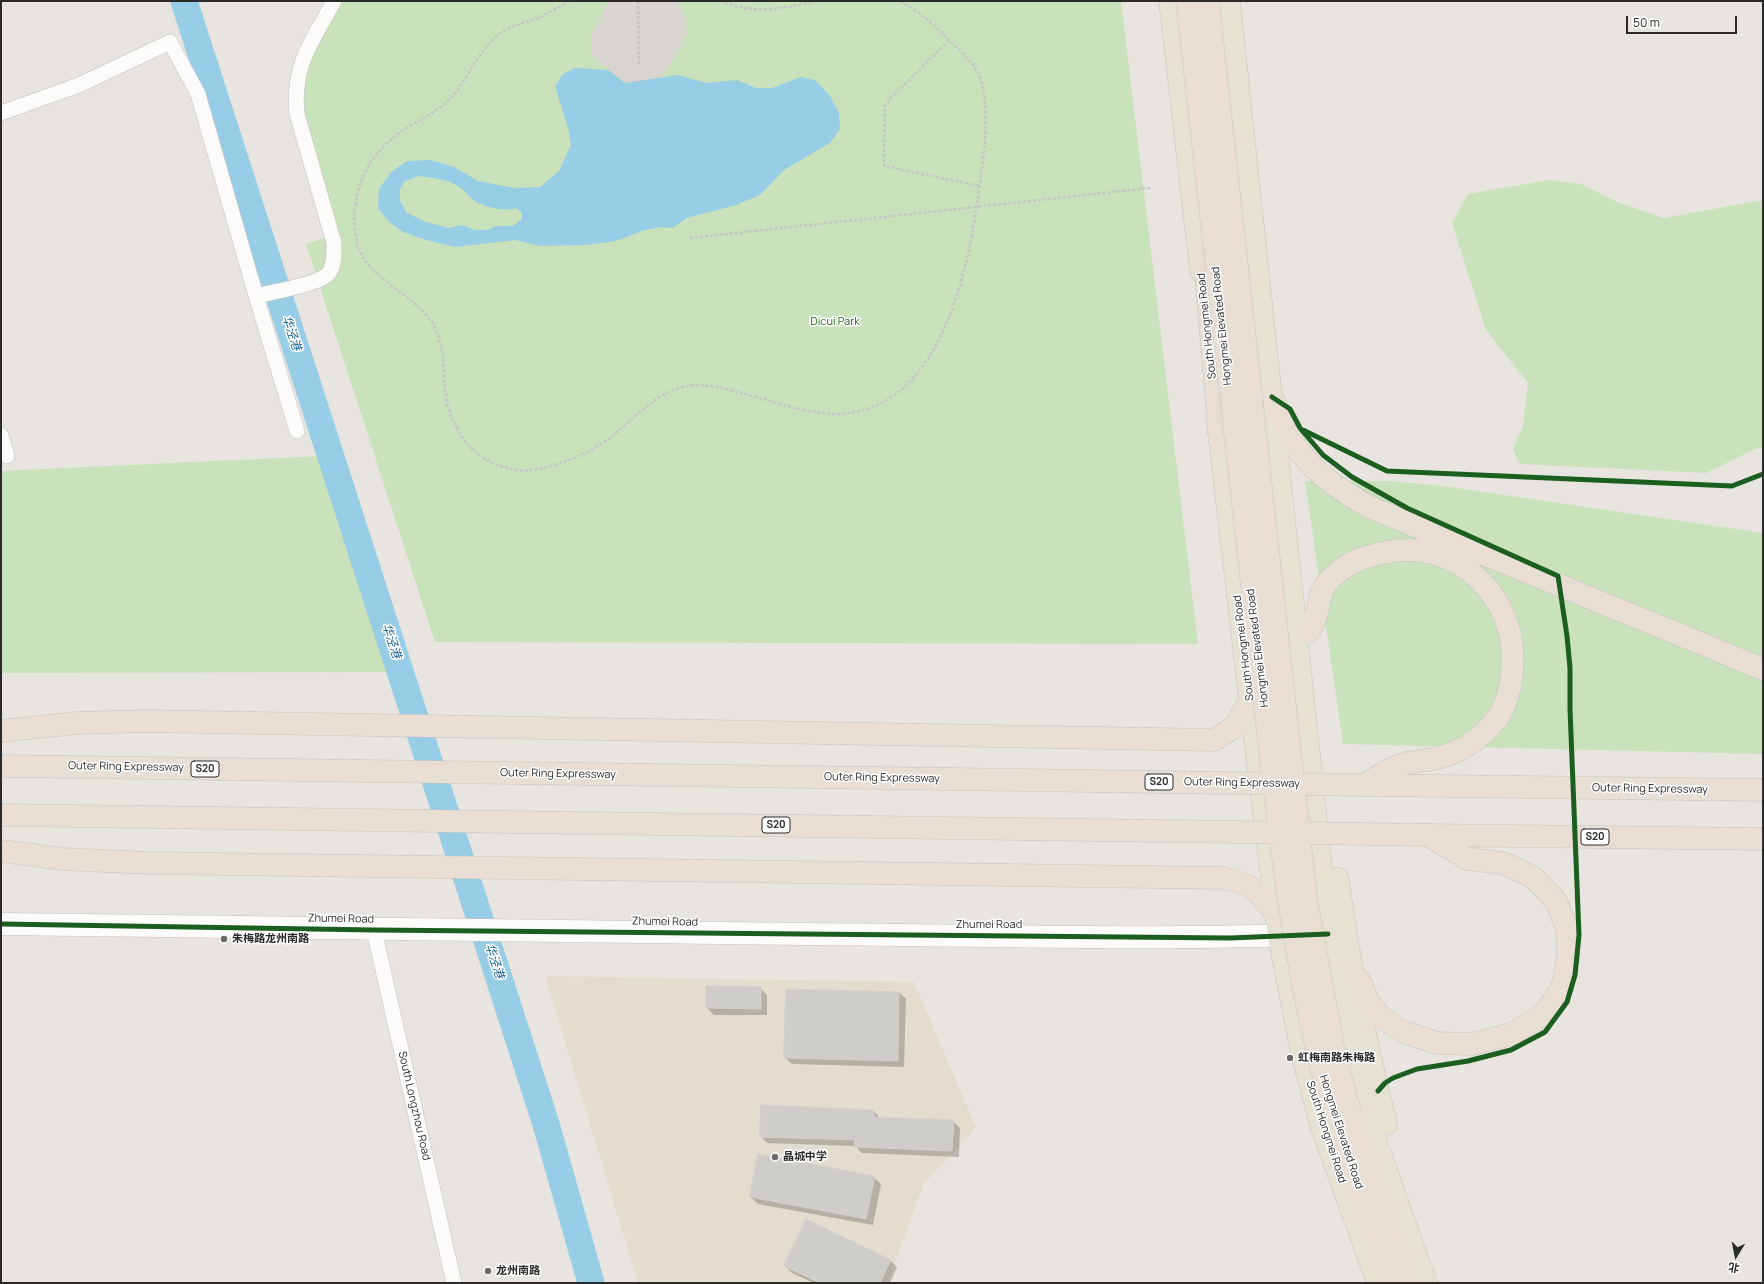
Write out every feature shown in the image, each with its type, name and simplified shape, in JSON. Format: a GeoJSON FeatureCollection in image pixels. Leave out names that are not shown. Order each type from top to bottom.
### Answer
{"type":"FeatureCollection","features":[{"type":"Feature","properties":{"kind":"highway"},"geometry":{"type":"LineString","coordinates":[[1178,1],[1197,176],[1220,442]]}},
{"type":"Feature","properties":{"kind":"highway","name":"Hongmei Elevated Road"},"geometry":{"type":"LineString","coordinates":[[1187,1],[1233,424],[1288,903],[1324,1083],[1336,1123],[1391,1283]]}},
{"type":"Feature","properties":{"kind":"highway","name":"Hongmei Elevated Road"},"geometry":{"type":"LineString","coordinates":[[1208,1],[1306,899],[1333,1046],[1342,1082],[1377,1195],[1408,1283]]}},
{"type":"Feature","properties":{"kind":"highway"},"geometry":{"type":"LineString","coordinates":[[1272,398],[1290,438],[1310,464],[1334,486],[1369,507],[1763,669]]}},
{"type":"Feature","properties":{"kind":"highway"},"geometry":{"type":"LineString","coordinates":[[1308,632],[1317,616],[1318,601],[1326,584],[1340,570],[1363,557],[1397,549],[1430,552],[1467,568],[1491,590],[1508,622],[1514,656],[1510,688],[1496,721],[1470,745],[1438,758],[1400,765],[1364,785]]}},
{"type":"Feature","properties":{"kind":"highway"},"geometry":{"type":"LineString","coordinates":[[1,731],[43,726],[111,722],[465,726],[1214,740],[1236,726],[1250,700]]}},
{"type":"Feature","properties":{"kind":"highway","name":"Outer Ring Expressway"},"geometry":{"type":"LineString","coordinates":[[1,766],[1763,790]]}},
{"type":"Feature","properties":{"kind":"highway","name":"S20"},"geometry":{"type":"LineString","coordinates":[[1,814],[1763,839]]}},
{"type":"Feature","properties":{"kind":"highway"},"geometry":{"type":"LineString","coordinates":[[1353,973],[1362,985],[1367,1000],[1382,1018],[1403,1032],[1437,1042],[1472,1044],[1512,1034],[1543,1014],[1562,988],[1568,958],[1567,929],[1556,901],[1533,877],[1503,863],[1468,859],[1427,835]]}},
{"type":"Feature","properties":{"kind":"highway"},"geometry":{"type":"LineString","coordinates":[[1,851],[63,859],[111,862],[1224,878],[1246,884],[1264,898],[1278,927]]}},
{"type":"Feature","properties":{"kind":"main road","name":"South Hongmei Road"},"geometry":{"type":"LineString","coordinates":[[1170,1],[1250,700],[1278,927],[1302,1054],[1322,1128],[1378,1283]]}},
{"type":"Feature","properties":{"kind":"main road"},"geometry":{"type":"LineString","coordinates":[[1229,1],[1328,934],[1354,1062],[1368,1115],[1377,1145],[1426,1283]]}},
{"type":"Feature","properties":{"kind":"main road"},"geometry":{"type":"LineString","coordinates":[[1277,445],[1285,461],[1290,486],[1343,924],[1366,1041],[1389,1137],[1441,1283]]}},
{"type":"Feature","properties":{"kind":"street"},"geometry":{"type":"LineString","coordinates":[[256,296],[309,283],[327,275],[334,262],[334,243],[297,114],[295,97],[297,79],[302,61],[334,1]]}},
{"type":"Feature","properties":{"kind":"street"},"geometry":{"type":"LineString","coordinates":[[1,113],[79,85],[170,42],[198,94],[256,296],[297,431]]}},
{"type":"Feature","properties":{"kind":"street"},"geometry":{"type":"LineString","coordinates":[[1,435],[7,456]]}},
{"type":"Feature","properties":{"kind":"street","name":"Zhumei Road"},"geometry":{"type":"LineString","coordinates":[[1,924],[374,930],[1230,938],[1278,927],[1328,934]]}},
{"type":"Feature","properties":{"kind":"street","name":"South Longzhou Road"},"geometry":{"type":"LineString","coordinates":[[374,930],[454,1283]]}},
{"type":"Feature","properties":{"kind":"path"},"geometry":{"type":"LineString","coordinates":[[569,1],[554,10],[510,27],[500,34],[487,46],[462,86],[448,101],[435,113],[391,139],[374,155],[357,194],[354,217],[356,237],[363,258],[419,308],[431,322],[439,338],[447,400],[454,425],[465,443],[476,454],[488,462],[504,468],[523,471],[564,462],[605,442],[651,402],[665,393],[680,388],[698,385],[721,388],[812,412],[835,415],[858,412],[877,406],[893,397],[908,384],[921,369],[937,344],[949,316],[960,283],[975,226],[980,186],[986,108],[984,89],[976,69],[923,14],[899,1]]}},
{"type":"Feature","properties":{"kind":"path"},"geometry":{"type":"LineString","coordinates":[[638,1],[639,66]]}},
{"type":"Feature","properties":{"kind":"path"},"geometry":{"type":"LineString","coordinates":[[720,1],[735,6],[758,10],[776,10],[816,1]]}},
{"type":"Feature","properties":{"kind":"path"},"geometry":{"type":"LineString","coordinates":[[949,40],[890,99],[885,106],[884,166],[980,186]]}},
{"type":"Feature","properties":{"kind":"path"},"geometry":{"type":"LineString","coordinates":[[690,238],[1150,188]]}},
{"type":"Feature","properties":{"kind":"shaded area"},"geometry":{"type":"Polygon","coordinates":[[[609,1],[678,1],[685,17],[687,33],[680,48],[661,78],[625,83],[592,56],[592,33],[609,1]]]}},
{"type":"Feature","properties":{"kind":"shaded area","name":"晶城中学"},"geometry":{"type":"Polygon","coordinates":[[[545,976],[914,982],[976,1128],[923,1185],[888,1283],[638,1283],[545,976]]]}},
{"type":"Feature","properties":{"kind":"green space","name":"Dicui Park"},"geometry":{"type":"Polygon","coordinates":[[[339,1],[1121,1],[1198,644],[435,642],[306,244],[334,235],[297,103],[305,65],[339,1]]]}},
{"type":"Feature","properties":{"kind":"green space"},"geometry":{"type":"Polygon","coordinates":[[[1549,180],[1581,184],[1617,202],[1663,218],[1763,200],[1763,448],[1755,449],[1706,473],[1520,464],[1513,449],[1523,426],[1528,383],[1486,330],[1452,223],[1468,194],[1549,180]]]}},
{"type":"Feature","properties":{"kind":"green space"},"geometry":{"type":"Polygon","coordinates":[[[322,456],[399,672],[1,673],[1,471],[322,456]]]}},
{"type":"Feature","properties":{"kind":"green space"},"geometry":{"type":"Polygon","coordinates":[[[1305,481],[1390,481],[1443,486],[1763,533],[1763,754],[1343,744],[1305,481]]]}},
{"type":"Feature","properties":{"kind":"water"},"geometry":{"type":"Polygon","coordinates":[[[575,68],[608,70],[625,83],[678,75],[706,83],[737,80],[756,88],[772,88],[801,77],[815,80],[830,96],[839,113],[840,129],[830,143],[784,170],[760,195],[736,205],[687,218],[672,228],[661,227],[645,230],[616,241],[585,245],[540,246],[515,240],[455,247],[403,232],[389,222],[378,208],[379,189],[391,172],[407,161],[431,160],[454,167],[478,181],[514,188],[540,187],[559,171],[571,145],[568,128],[555,86],[563,74],[575,68]],[[419,176],[405,181],[400,189],[400,201],[407,213],[426,222],[448,228],[462,225],[475,230],[487,230],[496,226],[513,226],[522,219],[522,213],[516,208],[499,209],[487,206],[472,199],[456,185],[441,179],[419,176]]]}},
{"type":"Feature","properties":{"kind":"building"},"geometry":{"type":"Polygon","coordinates":[[[706,986],[761,987],[761,1009],[706,1008],[706,986]]]}},
{"type":"Feature","properties":{"kind":"building"},"geometry":{"type":"Polygon","coordinates":[[[786,989],[899,992],[898,1061],[784,1058],[786,989]]]}},
{"type":"Feature","properties":{"kind":"building"},"geometry":{"type":"Polygon","coordinates":[[[761,1105],[874,1110],[874,1117],[954,1120],[952,1151],[854,1147],[855,1140],[760,1137],[761,1105]]]}},
{"type":"Feature","properties":{"kind":"building"},"geometry":{"type":"Polygon","coordinates":[[[758,1154],[875,1176],[866,1219],[750,1197],[758,1154]]]}},
{"type":"Feature","properties":{"kind":"building"},"geometry":{"type":"Polygon","coordinates":[[[806,1219],[891,1260],[880,1283],[820,1283],[784,1266],[806,1219]]]}},
{"type":"Feature","properties":{"kind":"waterway","name":"华泾港"},"geometry":{"type":"LineString","coordinates":[[184,1],[546,1124],[591,1283]]}},
{"type":"Feature","properties":{"kind":"cycle path"},"geometry":{"type":"LineString","coordinates":[[1272,397],[1290,409],[1300,428],[1323,455],[1352,477],[1407,508],[1558,576],[1570,668],[1570,709],[1579,935],[1575,975],[1567,1002],[1545,1032],[1511,1050],[1468,1061],[1417,1069],[1393,1078],[1385,1083],[1378,1091]]}},
{"type":"Feature","properties":{"kind":"cycle path"},"geometry":{"type":"LineString","coordinates":[[1303,430],[1387,471],[1732,486],[1763,474]]}},
{"type":"Feature","properties":{"kind":"cycle path"},"geometry":{"type":"LineString","coordinates":[[1,924],[374,930],[1230,938],[1328,934]]}},
{"type":"Feature","properties":{"kind":"place","name":"朱梅路龙州南路"},"geometry":{"type":"Point","coordinates":[224,939]}},
{"type":"Feature","properties":{"kind":"place","name":"虹梅南路朱梅路"},"geometry":{"type":"Point","coordinates":[1290,1058]}},
{"type":"Feature","properties":{"kind":"place","name":"晶城中学"},"geometry":{"type":"Point","coordinates":[775,1157]}},
{"type":"Feature","properties":{"kind":"place","name":"龙州南路"},"geometry":{"type":"Point","coordinates":[488,1271]}}]}
